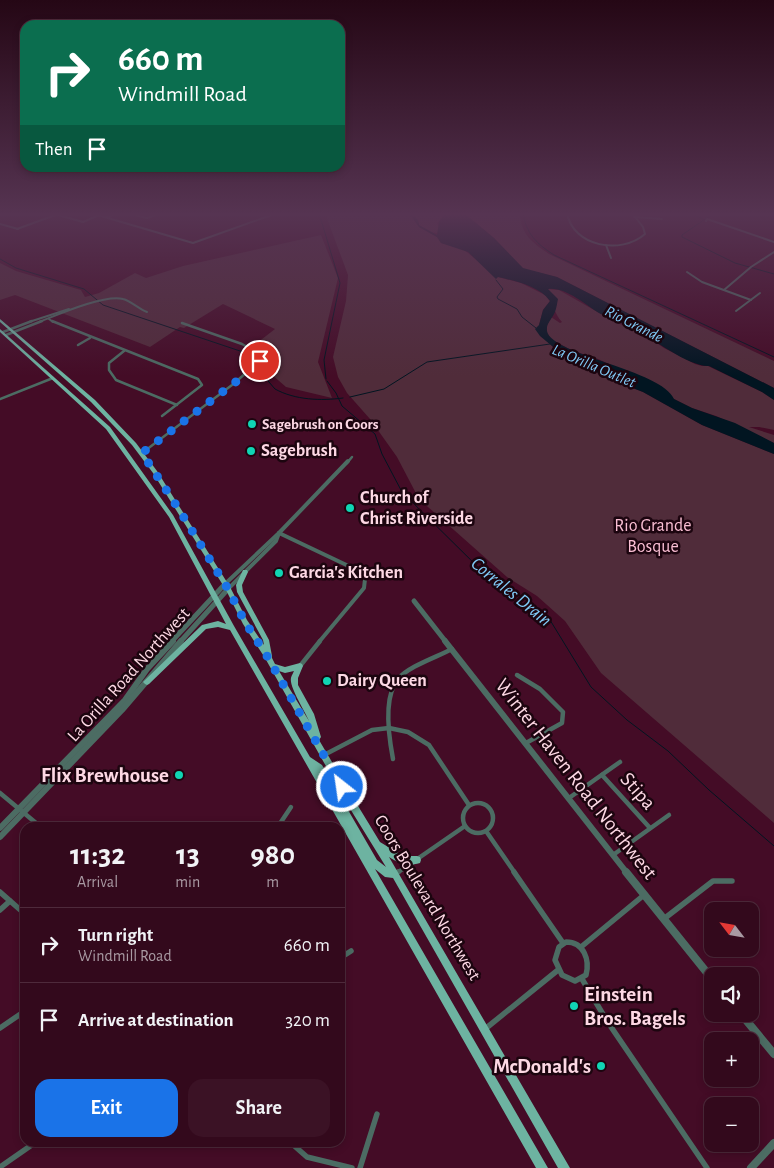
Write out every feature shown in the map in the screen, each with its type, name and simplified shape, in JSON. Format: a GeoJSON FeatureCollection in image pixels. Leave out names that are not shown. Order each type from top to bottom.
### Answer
{"type":"FeatureCollection","features":[{"type":"Feature","properties":{"kind":"main road","name":"Coors Boulevard Northwest"},"geometry":{"type":"LineString","coordinates":[[0,320],[93,401],[142,453],[227,587],[245,622],[396,874],[564,1168]]}},
{"type":"Feature","properties":{"kind":"main road","name":"Coors Boulevard Northwest"},"geometry":{"type":"LineString","coordinates":[[3,332],[108,428],[171,516],[215,598],[344,822]]}},
{"type":"Feature","properties":{"kind":"main road"},"geometry":{"type":"LineString","coordinates":[[246,572],[239,585],[240,592],[266,640],[271,663],[285,670],[300,666]]}},
{"type":"Feature","properties":{"kind":"main road"},"geometry":{"type":"LineString","coordinates":[[147,682],[204,627],[215,624],[232,628]]}},
{"type":"Feature","properties":{"kind":"main road"},"geometry":{"type":"LineString","coordinates":[[300,666],[294,678],[295,685],[310,714],[322,751]]}},
{"type":"Feature","properties":{"kind":"main road"},"geometry":{"type":"LineString","coordinates":[[306,756],[319,768],[374,863],[388,874],[396,874]]}},
{"type":"Feature","properties":{"kind":"main road","name":"Coors Boulevard Northwest"},"geometry":{"type":"LineString","coordinates":[[345,824],[542,1168]]}},
{"type":"Feature","properties":{"kind":"main road"},"geometry":{"type":"LineString","coordinates":[[376,843],[402,860],[417,860]]}},
{"type":"Feature","properties":{"kind":"street"},"geometry":{"type":"LineString","coordinates":[[724,290],[751,268]]}},
{"type":"Feature","properties":{"kind":"street"},"geometry":{"type":"LineString","coordinates":[[687,272],[702,282],[751,300]]}},
{"type":"Feature","properties":{"kind":"street"},"geometry":{"type":"LineString","coordinates":[[736,311],[760,293]]}},
{"type":"Feature","properties":{"kind":"street"},"geometry":{"type":"LineString","coordinates":[[3,332],[49,319],[103,300],[124,299],[147,312]]}},
{"type":"Feature","properties":{"kind":"street"},"geometry":{"type":"LineString","coordinates":[[12,330],[60,310],[71,310]]}},
{"type":"Feature","properties":{"kind":"street"},"geometry":{"type":"LineString","coordinates":[[49,319],[55,324],[198,379],[202,385],[162,416]]}},
{"type":"Feature","properties":{"kind":"street"},"geometry":{"type":"LineString","coordinates":[[142,453],[258,365],[260,359],[249,348],[182,323]]}},
{"type":"Feature","properties":{"kind":"street"},"geometry":{"type":"LineString","coordinates":[[78,345],[90,338]]}},
{"type":"Feature","properties":{"kind":"street"},"geometry":{"type":"LineString","coordinates":[[124,351],[111,359],[108,372],[116,380],[177,405]]}},
{"type":"Feature","properties":{"kind":"street"},"geometry":{"type":"LineString","coordinates":[[0,399],[53,378]]}},
{"type":"Feature","properties":{"kind":"street","name":"La Orilla Road Northwest"},"geometry":{"type":"LineString","coordinates":[[227,587],[272,538],[352,457]]}},
{"type":"Feature","properties":{"kind":"street"},"geometry":{"type":"LineString","coordinates":[[279,533],[358,570],[365,579],[364,588],[300,666]]}},
{"type":"Feature","properties":{"kind":"street","name":"La Orilla Road Northwest"},"geometry":{"type":"LineString","coordinates":[[0,837],[21,811],[124,700],[146,669],[215,598],[246,572],[276,541],[279,533]]}},
{"type":"Feature","properties":{"kind":"street","name":"La Orilla Road Northwest"},"geometry":{"type":"LineString","coordinates":[[0,828],[21,811],[147,682],[215,598]]}},
{"type":"Feature","properties":{"kind":"street","name":"Winter Haven Road Northwest"},"geometry":{"type":"LineString","coordinates":[[414,600],[704,969]]}},
{"type":"Feature","properties":{"kind":"street"},"geometry":{"type":"LineString","coordinates":[[393,759],[389,728],[390,693],[397,680],[452,649]]}},
{"type":"Feature","properties":{"kind":"street"},"geometry":{"type":"LineString","coordinates":[[517,675],[540,688],[563,712],[562,723],[526,743]]}},
{"type":"Feature","properties":{"kind":"street"},"geometry":{"type":"LineString","coordinates":[[322,751],[365,733],[389,728],[408,732],[429,745],[469,805]]}},
{"type":"Feature","properties":{"kind":"street"},"geometry":{"type":"LineString","coordinates":[[569,798],[620,762]]}},
{"type":"Feature","properties":{"kind":"street","name":"Stipa"},"geometry":{"type":"LineString","coordinates":[[602,774],[650,828]]}},
{"type":"Feature","properties":{"kind":"street"},"geometry":{"type":"LineString","coordinates":[[0,793],[35,822]]}},
{"type":"Feature","properties":{"kind":"street"},"geometry":{"type":"LineString","coordinates":[[478,803],[488,808],[491,812],[492,822],[486,831],[474,832],[466,826],[464,812],[469,805],[478,803]]}},
{"type":"Feature","properties":{"kind":"street"},"geometry":{"type":"LineString","coordinates":[[280,822],[291,807]]}},
{"type":"Feature","properties":{"kind":"street"},"geometry":{"type":"LineString","coordinates":[[613,855],[669,815]]}},
{"type":"Feature","properties":{"kind":"street"},"geometry":{"type":"LineString","coordinates":[[396,874],[466,826]]}},
{"type":"Feature","properties":{"kind":"street"},"geometry":{"type":"LineString","coordinates":[[486,831],[563,943]]}},
{"type":"Feature","properties":{"kind":"street"},"geometry":{"type":"LineString","coordinates":[[664,919],[713,881],[732,880]]}},
{"type":"Feature","properties":{"kind":"street"},"geometry":{"type":"LineString","coordinates":[[0,892],[20,910]]}},
{"type":"Feature","properties":{"kind":"street"},"geometry":{"type":"LineString","coordinates":[[581,947],[644,895]]}},
{"type":"Feature","properties":{"kind":"street"},"geometry":{"type":"LineString","coordinates":[[0,910],[10,901]]}},
{"type":"Feature","properties":{"kind":"street"},"geometry":{"type":"LineString","coordinates":[[572,942],[581,947],[588,963],[586,975],[582,979],[569,980],[558,970],[555,954],[563,943],[572,942]]}},
{"type":"Feature","properties":{"kind":"street"},"geometry":{"type":"LineString","coordinates":[[345,955],[351,951]]}},
{"type":"Feature","properties":{"kind":"street"},"geometry":{"type":"LineString","coordinates":[[485,1029],[558,970]]}},
{"type":"Feature","properties":{"kind":"street"},"geometry":{"type":"LineString","coordinates":[[582,979],[607,1021],[707,1168]]}},
{"type":"Feature","properties":{"kind":"street"},"geometry":{"type":"LineString","coordinates":[[0,1028],[20,1014]]}},
{"type":"Feature","properties":{"kind":"street"},"geometry":{"type":"LineString","coordinates":[[748,1022],[774,1054]]}},
{"type":"Feature","properties":{"kind":"street"},"geometry":{"type":"LineString","coordinates":[[360,1168],[377,1114]]}},
{"type":"Feature","properties":{"kind":"street"},"geometry":{"type":"LineString","coordinates":[[751,1168],[774,1143]]}},
{"type":"Feature","properties":{"kind":"street"},"geometry":{"type":"LineString","coordinates":[[0,1168],[29,1147]]}},
{"type":"Feature","properties":{"kind":"street"},"geometry":{"type":"LineString","coordinates":[[296,1147],[307,1157],[352,1168]]}},
{"type":"Feature","properties":{"kind":"green space"},"geometry":{"type":"Polygon","coordinates":[[[0,268],[9,268],[81,290],[85,297],[99,293],[135,273],[146,278],[178,268],[334,268],[338,278],[318,362],[332,398],[286,387],[263,367],[265,359],[253,346],[275,329],[223,304],[184,328],[180,327],[150,347],[15,295],[0,300],[0,268]]]}},
{"type":"Feature","properties":{"kind":"green space","name":"Rio Grande Bosque"},"geometry":{"type":"Polygon","coordinates":[[[345,268],[486,268],[498,277],[521,283],[545,295],[550,301],[543,310],[539,325],[555,351],[575,362],[585,363],[602,376],[643,392],[702,425],[774,454],[774,823],[601,673],[565,621],[537,596],[507,577],[419,499],[397,457],[370,419],[347,393],[338,377],[333,357],[346,301],[348,275],[345,268]]]}},
{"type":"Feature","properties":{"kind":"green space"},"geometry":{"type":"Polygon","coordinates":[[[522,268],[577,268],[774,361],[774,388],[557,277],[522,268]]]}},
{"type":"Feature","properties":{"kind":"green space"},"geometry":{"type":"Polygon","coordinates":[[[547,289],[559,290],[615,322],[642,333],[664,348],[695,364],[708,366],[762,392],[774,400],[774,430],[749,427],[774,435],[774,443],[674,399],[642,377],[571,350],[551,339],[547,333],[547,325],[551,317],[560,323],[562,322],[555,311],[547,289]]]}},
{"type":"Feature","properties":{"kind":"water","name":"Rio Grande"},"geometry":{"type":"Polygon","coordinates":[[[484,268],[523,268],[557,277],[774,388],[774,400],[762,392],[709,366],[691,362],[681,357],[634,329],[599,313],[568,293],[548,289],[558,299],[547,329],[553,340],[567,348],[650,380],[665,389],[674,399],[692,408],[735,423],[774,443],[774,454],[702,425],[643,392],[602,376],[585,363],[575,362],[564,356],[540,336],[535,329],[539,325],[543,310],[550,301],[540,291],[519,282],[498,277],[496,279],[484,268]]]}},
{"type":"Feature","properties":{"kind":"waterway"},"geometry":{"type":"LineString","coordinates":[[15,268],[84,289],[103,305],[243,352],[275,389],[283,393],[308,399],[338,398]]}},
{"type":"Feature","properties":{"kind":"waterway"},"geometry":{"type":"LineString","coordinates":[[326,379],[324,360],[340,283],[335,268]]}},
{"type":"Feature","properties":{"kind":"waterway"},"geometry":{"type":"LineString","coordinates":[[581,268],[774,357]]}},
{"type":"Feature","properties":{"kind":"waterway"},"geometry":{"type":"LineString","coordinates":[[751,268],[774,274]]}},
{"type":"Feature","properties":{"kind":"waterway"},"geometry":{"type":"LineString","coordinates":[[496,280],[503,289],[497,297],[498,299],[517,309],[522,317],[536,328]]}},
{"type":"Feature","properties":{"kind":"waterway","name":"La Orilla Outlet"},"geometry":{"type":"LineString","coordinates":[[350,397],[384,389],[427,362],[550,344]]}},
{"type":"Feature","properties":{"kind":"waterway","name":"Corrales Drain"},"geometry":{"type":"LineString","coordinates":[[327,381],[338,398]]}},
{"type":"Feature","properties":{"kind":"waterway","name":"Corrales Drain"},"geometry":{"type":"LineString","coordinates":[[338,398],[342,406],[375,434],[382,454],[402,492],[487,576],[524,598],[550,620],[591,687],[627,720],[668,751],[709,790],[774,846]]}},
{"type":"Feature","properties":{"kind":"waterway","name":"Corrales Drain"},"geometry":{"type":"LineString","coordinates":[[338,398],[343,398]]}},
{"type":"Feature","properties":{"kind":"place","name":"Sagebrush on Coors"},"geometry":{"type":"Point","coordinates":[252,424]}},
{"type":"Feature","properties":{"kind":"place","name":"Sagebrush"},"geometry":{"type":"Point","coordinates":[251,451]}},
{"type":"Feature","properties":{"kind":"place","name":"Church of Christ Riverside"},"geometry":{"type":"Point","coordinates":[350,508]}},
{"type":"Feature","properties":{"kind":"place","name":"Garcia's Kitchen"},"geometry":{"type":"Point","coordinates":[279,573]}},
{"type":"Feature","properties":{"kind":"place","name":"Dairy Queen"},"geometry":{"type":"Point","coordinates":[327,681]}},
{"type":"Feature","properties":{"kind":"place","name":"Flix Brewhouse"},"geometry":{"type":"Point","coordinates":[179,775]}},
{"type":"Feature","properties":{"kind":"place","name":"Einstein Bros. Bagels"},"geometry":{"type":"Point","coordinates":[574,1006]}},
{"type":"Feature","properties":{"kind":"place","name":"McDonald's"},"geometry":{"type":"Point","coordinates":[601,1066]}},
{"type":"Feature","properties":{"kind":"route"},"geometry":{"type":"LineString","coordinates":[[260,361],[258,365],[142,453],[228,589],[245,622],[267,656],[342,787]]}}]}
